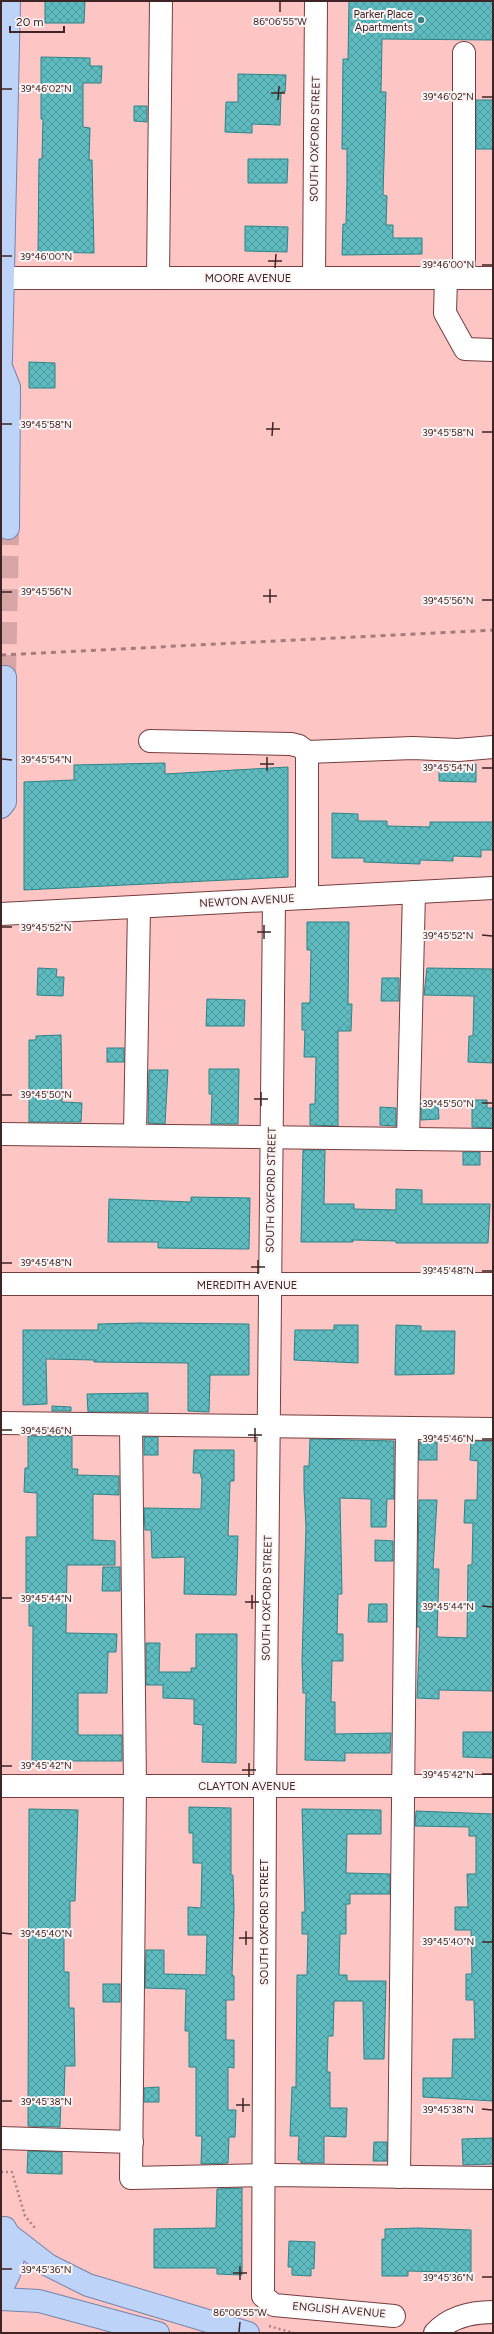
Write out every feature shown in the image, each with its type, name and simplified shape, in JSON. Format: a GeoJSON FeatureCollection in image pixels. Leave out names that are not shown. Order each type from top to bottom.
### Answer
{"type":"FeatureCollection","features":[{"type":"Feature","properties":{"kind":"main road"},"geometry":{"type":"LineString","coordinates":[[1,360],[9,1]]}},
{"type":"Feature","properties":{"kind":"main road"},"geometry":{"type":"LineString","coordinates":[[1,368],[9,387],[8,528]]}},
{"type":"Feature","properties":{"kind":"main road"},"geometry":{"type":"LineString","coordinates":[[1,807],[5,802],[5,677]]}},
{"type":"Feature","properties":{"kind":"main road"},"geometry":{"type":"LineString","coordinates":[[1,2288],[9,2276],[13,2262],[13,2247],[5,2228]]}},
{"type":"Feature","properties":{"kind":"main road"},"geometry":{"type":"LineString","coordinates":[[5,2228],[48,2264],[88,2285],[248,2333]]}},
{"type":"Feature","properties":{"kind":"main road"},"geometry":{"type":"LineString","coordinates":[[1,2298],[39,2301],[158,2333]]}},
{"type":"Feature","properties":{"kind":"street"},"geometry":{"type":"LineString","coordinates":[[158,278],[160,1]]}},
{"type":"Feature","properties":{"kind":"street","name":"SOUTH OXFORD STREET"},"geometry":{"type":"LineString","coordinates":[[314,278],[316,1]]}},
{"type":"Feature","properties":{"kind":"street"},"geometry":{"type":"LineString","coordinates":[[464,53],[455,278],[445,313],[465,349],[493,350]]}},
{"type":"Feature","properties":{"kind":"street","name":"MOORE AVENUE"},"geometry":{"type":"LineString","coordinates":[[4,278],[493,278]]}},
{"type":"Feature","properties":{"kind":"street"},"geometry":{"type":"LineString","coordinates":[[150,741],[290,744],[299,746],[307,752],[413,748],[458,750],[493,747]]}},
{"type":"Feature","properties":{"kind":"street"},"geometry":{"type":"LineString","coordinates":[[307,752],[307,898]]}},
{"type":"Feature","properties":{"kind":"street","name":"NEWTON AVENUE"},"geometry":{"type":"LineString","coordinates":[[1,914],[493,888]]}},
{"type":"Feature","properties":{"kind":"street"},"geometry":{"type":"LineString","coordinates":[[408,1139],[414,892]]}},
{"type":"Feature","properties":{"kind":"street","name":"SOUTH OXFORD STREET"},"geometry":{"type":"LineString","coordinates":[[262,2296],[265,1786],[274,900]]}},
{"type":"Feature","properties":{"kind":"street"},"geometry":{"type":"LineString","coordinates":[[135,1135],[139,907]]}},
{"type":"Feature","properties":{"kind":"street"},"geometry":{"type":"LineString","coordinates":[[1,1134],[493,1140]]}},
{"type":"Feature","properties":{"kind":"street","name":"MEREDITH AVENUE"},"geometry":{"type":"LineString","coordinates":[[1,1284],[493,1284]]}},
{"type":"Feature","properties":{"kind":"street"},"geometry":{"type":"LineString","coordinates":[[1,1423],[269,1428],[493,1429]]}},
{"type":"Feature","properties":{"kind":"street"},"geometry":{"type":"LineString","coordinates":[[131,1425],[135,1786],[131,2178],[262,2175],[493,2178]]}},
{"type":"Feature","properties":{"kind":"street"},"geometry":{"type":"LineString","coordinates":[[400,2177],[407,1429]]}},
{"type":"Feature","properties":{"kind":"street","name":"CLAYTON AVENUE"},"geometry":{"type":"LineString","coordinates":[[1,1786],[493,1786]]}},
{"type":"Feature","properties":{"kind":"street"},"geometry":{"type":"LineString","coordinates":[[1,2138],[132,2142]]}},
{"type":"Feature","properties":{"kind":"street","name":"ENGLISH AVENUE"},"geometry":{"type":"LineString","coordinates":[[262,2296],[274,2305],[394,2316]]}},
{"type":"Feature","properties":{"kind":"street"},"geometry":{"type":"LineString","coordinates":[[435,2333],[447,2322],[474,2312],[493,2312]]}},
{"type":"Feature","properties":{"kind":"path"},"geometry":{"type":"LineString","coordinates":[[1,2172],[12,2172],[25,2216],[38,2232]]}},
{"type":"Feature","properties":{"kind":"building"},"geometry":{"type":"Polygon","coordinates":[[[45,1],[85,1],[84,23],[45,23],[45,1]]]}},
{"type":"Feature","properties":{"kind":"building"},"geometry":{"type":"Polygon","coordinates":[[[349,1],[493,1],[493,40],[382,39],[381,92],[386,92],[383,195],[387,196],[386,225],[393,225],[393,238],[422,238],[422,254],[342,255],[343,224],[346,224],[347,184],[347,149],[342,149],[343,59],[348,59],[349,1]]]}},
{"type":"Feature","properties":{"kind":"building"},"geometry":{"type":"Polygon","coordinates":[[[41,57],[90,58],[90,66],[102,66],[101,83],[83,83],[83,127],[90,128],[89,160],[92,160],[94,253],[38,252],[39,159],[42,159],[43,119],[41,119],[41,57]]]}},
{"type":"Feature","properties":{"kind":"building"},"geometry":{"type":"Polygon","coordinates":[[[238,74],[286,75],[285,92],[281,92],[280,125],[252,124],[252,133],[225,132],[226,102],[238,102],[238,74]]]}},
{"type":"Feature","properties":{"kind":"building"},"geometry":{"type":"Polygon","coordinates":[[[476,100],[493,100],[493,149],[476,149],[476,100]]]}},
{"type":"Feature","properties":{"kind":"building"},"geometry":{"type":"Polygon","coordinates":[[[134,106],[147,106],[147,122],[134,121],[134,106]]]}},
{"type":"Feature","properties":{"kind":"building"},"geometry":{"type":"Polygon","coordinates":[[[248,159],[288,159],[287,183],[248,183],[248,159]]]}},
{"type":"Feature","properties":{"kind":"building"},"geometry":{"type":"Polygon","coordinates":[[[245,226],[288,227],[287,252],[245,251],[245,226]]]}},
{"type":"Feature","properties":{"kind":"building"},"geometry":{"type":"Polygon","coordinates":[[[29,362],[55,363],[55,388],[29,388],[29,362]]]}},
{"type":"Feature","properties":{"kind":"building"},"geometry":{"type":"Polygon","coordinates":[[[165,763],[165,774],[288,767],[288,877],[24,890],[24,782],[74,780],[74,765],[165,763]]]}},
{"type":"Feature","properties":{"kind":"building"},"geometry":{"type":"Polygon","coordinates":[[[439,764],[476,764],[476,782],[439,781],[439,764]]]}},
{"type":"Feature","properties":{"kind":"building"},"geometry":{"type":"Polygon","coordinates":[[[332,813],[358,814],[358,821],[387,821],[387,826],[430,827],[430,822],[493,822],[493,850],[481,850],[481,857],[453,856],[453,861],[420,860],[420,864],[364,862],[364,858],[332,858],[332,813]]]}},
{"type":"Feature","properties":{"kind":"building"},"geometry":{"type":"Polygon","coordinates":[[[307,922],[349,922],[348,1004],[352,1004],[351,1031],[338,1031],[338,1126],[310,1125],[310,1104],[315,1104],[316,1057],[304,1057],[305,1030],[302,1030],[302,1003],[310,1003],[311,950],[307,950],[307,922]]]}},
{"type":"Feature","properties":{"kind":"building"},"geometry":{"type":"Polygon","coordinates":[[[38,968],[57,969],[56,977],[64,977],[63,996],[37,995],[38,968]]]}},
{"type":"Feature","properties":{"kind":"building"},"geometry":{"type":"Polygon","coordinates":[[[427,968],[493,969],[493,1063],[468,1062],[469,1036],[473,1036],[474,996],[424,995],[427,968]]]}},
{"type":"Feature","properties":{"kind":"building"},"geometry":{"type":"Polygon","coordinates":[[[382,978],[399,978],[399,1001],[381,1001],[382,978]]]}},
{"type":"Feature","properties":{"kind":"building"},"geometry":{"type":"Polygon","coordinates":[[[207,999],[245,1000],[244,1026],[206,1026],[207,999]]]}},
{"type":"Feature","properties":{"kind":"building"},"geometry":{"type":"Polygon","coordinates":[[[61,1035],[62,1102],[82,1103],[81,1122],[29,1122],[29,1040],[36,1040],[36,1036],[61,1035]]]}},
{"type":"Feature","properties":{"kind":"building"},"geometry":{"type":"Polygon","coordinates":[[[107,1048],[124,1048],[124,1062],[107,1062],[107,1048]]]}},
{"type":"Feature","properties":{"kind":"building"},"geometry":{"type":"Polygon","coordinates":[[[209,1069],[239,1069],[238,1124],[211,1124],[212,1094],[209,1094],[209,1069]]]}},
{"type":"Feature","properties":{"kind":"building"},"geometry":{"type":"Polygon","coordinates":[[[149,1070],[168,1070],[165,1124],[148,1123],[149,1070]]]}},
{"type":"Feature","properties":{"kind":"building"},"geometry":{"type":"Polygon","coordinates":[[[472,1100],[487,1100],[487,1108],[493,1108],[493,1128],[472,1127],[472,1100]]]}},
{"type":"Feature","properties":{"kind":"building"},"geometry":{"type":"Polygon","coordinates":[[[438,1102],[439,1119],[421,1120],[421,1104],[438,1102]]]}},
{"type":"Feature","properties":{"kind":"building"},"geometry":{"type":"Polygon","coordinates":[[[380,1107],[396,1108],[396,1126],[380,1125],[380,1107]]]}},
{"type":"Feature","properties":{"kind":"building"},"geometry":{"type":"Polygon","coordinates":[[[303,1150],[325,1150],[324,1204],[354,1204],[354,1209],[396,1210],[396,1189],[422,1190],[422,1204],[490,1204],[488,1243],[396,1243],[396,1241],[353,1240],[353,1242],[301,1242],[303,1150]]]}},
{"type":"Feature","properties":{"kind":"building"},"geometry":{"type":"Polygon","coordinates":[[[463,1152],[480,1152],[480,1165],[463,1165],[463,1152]]]}},
{"type":"Feature","properties":{"kind":"building"},"geometry":{"type":"Polygon","coordinates":[[[191,1197],[250,1198],[249,1249],[158,1248],[158,1242],[108,1242],[109,1199],[191,1202],[191,1197]]]}},
{"type":"Feature","properties":{"kind":"building"},"geometry":{"type":"Polygon","coordinates":[[[98,1324],[249,1324],[249,1375],[210,1375],[209,1412],[188,1411],[188,1363],[94,1362],[94,1360],[46,1359],[47,1404],[23,1405],[23,1330],[98,1330],[98,1324]]]}},
{"type":"Feature","properties":{"kind":"building"},"geometry":{"type":"Polygon","coordinates":[[[334,1325],[358,1325],[358,1363],[294,1360],[295,1330],[334,1330],[334,1325]]]}},
{"type":"Feature","properties":{"kind":"building"},"geometry":{"type":"Polygon","coordinates":[[[396,1325],[421,1326],[421,1331],[455,1331],[454,1374],[395,1375],[396,1325]]]}},
{"type":"Feature","properties":{"kind":"building"},"geometry":{"type":"Polygon","coordinates":[[[148,1393],[148,1412],[88,1412],[87,1394],[148,1393]]]}},
{"type":"Feature","properties":{"kind":"building"},"geometry":{"type":"Polygon","coordinates":[[[52,1406],[71,1407],[71,1411],[52,1411],[52,1406]]]}},
{"type":"Feature","properties":{"kind":"building"},"geometry":{"type":"Polygon","coordinates":[[[28,1436],[72,1436],[72,1469],[78,1469],[77,1475],[119,1476],[119,1495],[93,1494],[93,1540],[115,1541],[115,1565],[67,1565],[66,1633],[117,1634],[116,1652],[108,1652],[107,1693],[78,1693],[78,1735],[122,1735],[122,1761],[32,1761],[33,1626],[29,1626],[29,1593],[26,1593],[26,1537],[37,1537],[37,1493],[24,1492],[25,1468],[28,1468],[28,1436]]]}},
{"type":"Feature","properties":{"kind":"building"},"geometry":{"type":"Polygon","coordinates":[[[144,1437],[158,1437],[158,1455],[144,1455],[144,1437]]]}},
{"type":"Feature","properties":{"kind":"building"},"geometry":{"type":"Polygon","coordinates":[[[310,1439],[394,1441],[394,1499],[387,1499],[386,1527],[371,1527],[371,1499],[340,1498],[342,1594],[338,1594],[337,1634],[343,1634],[343,1661],[332,1661],[331,1702],[335,1702],[335,1734],[391,1733],[390,1753],[345,1753],[345,1761],[305,1760],[306,1693],[303,1693],[302,1661],[306,1527],[304,1466],[309,1466],[310,1439]]]}},
{"type":"Feature","properties":{"kind":"building"},"geometry":{"type":"Polygon","coordinates":[[[471,1441],[493,1441],[493,1691],[439,1690],[439,1699],[417,1698],[420,1627],[417,1627],[419,1500],[437,1500],[433,1569],[439,1569],[437,1637],[467,1638],[468,1565],[472,1565],[473,1523],[464,1523],[465,1500],[477,1500],[478,1461],[470,1460],[471,1441]]]}},
{"type":"Feature","properties":{"kind":"building"},"geometry":{"type":"Polygon","coordinates":[[[419,1442],[437,1442],[437,1460],[419,1460],[419,1442]]]}},
{"type":"Feature","properties":{"kind":"building"},"geometry":{"type":"Polygon","coordinates":[[[194,1450],[234,1450],[234,1481],[230,1481],[228,1536],[238,1536],[236,1595],[184,1594],[185,1557],[152,1558],[151,1530],[145,1530],[144,1508],[201,1509],[202,1480],[200,1473],[193,1473],[194,1450]]]}},
{"type":"Feature","properties":{"kind":"building"},"geometry":{"type":"Polygon","coordinates":[[[375,1540],[393,1541],[393,1561],[375,1561],[375,1540]]]}},
{"type":"Feature","properties":{"kind":"building"},"geometry":{"type":"Polygon","coordinates":[[[103,1567],[120,1567],[120,1591],[102,1591],[103,1567]]]}},
{"type":"Feature","properties":{"kind":"building"},"geometry":{"type":"Polygon","coordinates":[[[369,1604],[387,1604],[387,1622],[368,1622],[369,1604]]]}},
{"type":"Feature","properties":{"kind":"building"},"geometry":{"type":"Polygon","coordinates":[[[196,1634],[237,1634],[236,1763],[202,1762],[203,1725],[194,1724],[194,1699],[163,1698],[163,1685],[146,1685],[146,1643],[160,1643],[159,1672],[191,1672],[191,1668],[196,1668],[196,1634]]]}},
{"type":"Feature","properties":{"kind":"building"},"geometry":{"type":"Polygon","coordinates":[[[463,1732],[493,1732],[493,1758],[463,1757],[463,1732]]]}},
{"type":"Feature","properties":{"kind":"building"},"geometry":{"type":"Polygon","coordinates":[[[189,1807],[231,1808],[231,1875],[233,1875],[234,1908],[232,1975],[234,1976],[234,2000],[226,2000],[226,2040],[234,2040],[234,2068],[228,2067],[228,2110],[236,2110],[235,2137],[229,2137],[228,2163],[201,2164],[202,2136],[196,2136],[196,2067],[189,2067],[189,2031],[185,2031],[186,1989],[145,1988],[146,1950],[164,1950],[164,1974],[206,1975],[207,1935],[188,1935],[188,1907],[201,1908],[202,1863],[193,1863],[193,1833],[189,1833],[189,1807]]]}},
{"type":"Feature","properties":{"kind":"building"},"geometry":{"type":"Polygon","coordinates":[[[29,1809],[78,1810],[75,1901],[70,1901],[70,1932],[64,1932],[64,1972],[69,1972],[69,2008],[74,2008],[75,2066],[65,2066],[64,2098],[61,2097],[60,2127],[28,2126],[29,1809]]]}},
{"type":"Feature","properties":{"kind":"building"},"geometry":{"type":"Polygon","coordinates":[[[302,1809],[381,1810],[381,1834],[347,1834],[346,1873],[390,1874],[390,1894],[350,1894],[350,1904],[346,1904],[346,1934],[340,1934],[339,1975],[347,1975],[347,1981],[386,1981],[384,2059],[364,2059],[363,2001],[334,2001],[333,2036],[328,2036],[327,2072],[330,2072],[330,2108],[347,2108],[346,2137],[324,2136],[324,2163],[301,2163],[301,2160],[298,2160],[299,2136],[290,2136],[292,2087],[296,2087],[297,1975],[307,1975],[308,1934],[302,1934],[302,1912],[305,1912],[302,1809]]]}},
{"type":"Feature","properties":{"kind":"building"},"geometry":{"type":"Polygon","coordinates":[[[416,1811],[493,1814],[493,2101],[423,2097],[423,2078],[452,2078],[453,2039],[475,2039],[474,2000],[466,2000],[466,1974],[472,1974],[471,1930],[455,1930],[455,1907],[468,1907],[467,1874],[476,1874],[476,1836],[469,1836],[469,1827],[415,1826],[416,1811]]]}},
{"type":"Feature","properties":{"kind":"building"},"geometry":{"type":"Polygon","coordinates":[[[103,1984],[120,1984],[120,2002],[103,2002],[103,1984]]]}},
{"type":"Feature","properties":{"kind":"building"},"geometry":{"type":"Polygon","coordinates":[[[159,2087],[159,2102],[144,2102],[144,2088],[159,2087]]]}},
{"type":"Feature","properties":{"kind":"building"},"geometry":{"type":"Polygon","coordinates":[[[493,2138],[493,2164],[463,2165],[462,2139],[493,2138]]]}},
{"type":"Feature","properties":{"kind":"building"},"geometry":{"type":"Polygon","coordinates":[[[374,2142],[387,2142],[387,2161],[373,2161],[374,2142]]]}},
{"type":"Feature","properties":{"kind":"building"},"geometry":{"type":"Polygon","coordinates":[[[28,2151],[62,2152],[62,2174],[27,2173],[28,2151]]]}},
{"type":"Feature","properties":{"kind":"building"},"geometry":{"type":"Polygon","coordinates":[[[242,2188],[242,2275],[217,2274],[217,2268],[154,2268],[154,2229],[216,2228],[217,2189],[242,2188]]]}},
{"type":"Feature","properties":{"kind":"building"},"geometry":{"type":"Polygon","coordinates":[[[418,2228],[471,2230],[471,2277],[449,2278],[449,2272],[408,2271],[408,2276],[382,2276],[382,2239],[385,2239],[385,2229],[418,2228]]]}},
{"type":"Feature","properties":{"kind":"building"},"geometry":{"type":"Polygon","coordinates":[[[289,2241],[315,2242],[314,2269],[311,2268],[311,2276],[292,2275],[292,2267],[288,2267],[289,2241]]]}},
{"type":"Feature","properties":{"kind":"tunnel"},"geometry":{"type":"LineString","coordinates":[[5,677],[8,528]]}},
{"type":"Feature","properties":{"kind":"railway"},"geometry":{"type":"LineString","coordinates":[[1,655],[493,630]]}},
{"type":"Feature","properties":{"kind":"place","name":"Parker Place Apartments"},"geometry":{"type":"Point","coordinates":[421,20]}}]}
